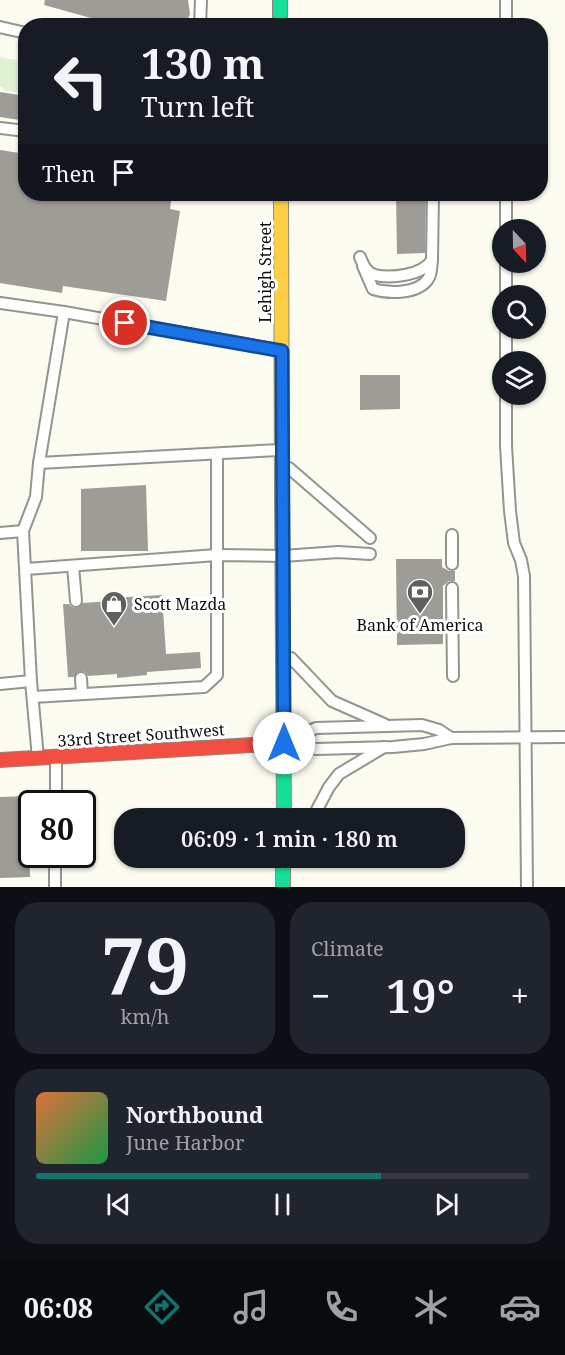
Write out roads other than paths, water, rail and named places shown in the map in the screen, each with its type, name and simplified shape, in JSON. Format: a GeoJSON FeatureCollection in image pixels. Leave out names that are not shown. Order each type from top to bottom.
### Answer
{"type":"FeatureCollection","features":[{"type":"Feature","properties":{"kind":"main road"},"geometry":{"type":"LineString","coordinates":[[280,0],[280,18]]}},
{"type":"Feature","properties":{"kind":"main road","name":"Lehigh Street"},"geometry":{"type":"LineString","coordinates":[[281,201],[284,808]]}},
{"type":"Feature","properties":{"kind":"main road","name":"33rd Street Southwest"},"geometry":{"type":"LineString","coordinates":[[0,760],[284,743]]}},
{"type":"Feature","properties":{"kind":"main road"},"geometry":{"type":"LineString","coordinates":[[283,868],[283,887]]}},
{"type":"Feature","properties":{"kind":"lane"},"geometry":{"type":"LineString","coordinates":[[200,18],[201,0]]}},
{"type":"Feature","properties":{"kind":"lane"},"geometry":{"type":"LineString","coordinates":[[506,0],[506,18]]}},
{"type":"Feature","properties":{"kind":"lane"},"geometry":{"type":"LineString","coordinates":[[0,27],[18,31]]}},
{"type":"Feature","properties":{"kind":"lane"},"geometry":{"type":"LineString","coordinates":[[0,128],[18,130]]}},
{"type":"Feature","properties":{"kind":"lane"},"geometry":{"type":"LineString","coordinates":[[432,260],[428,266],[417,273],[375,275],[367,271],[360,257],[366,277],[373,288],[382,292],[411,290],[421,286],[429,278],[432,260],[433,201]]}},
{"type":"Feature","properties":{"kind":"lane"},"geometry":{"type":"LineString","coordinates":[[506,201],[506,219]]}},
{"type":"Feature","properties":{"kind":"lane"},"geometry":{"type":"LineString","coordinates":[[0,303],[64,312],[282,351]]}},
{"type":"Feature","properties":{"kind":"lane"},"geometry":{"type":"LineString","coordinates":[[38,758],[31,681],[23,531],[36,497],[39,463],[64,312]]}},
{"type":"Feature","properties":{"kind":"lane"},"geometry":{"type":"LineString","coordinates":[[506,405],[510,511],[514,543],[524,571],[527,887]]}},
{"type":"Feature","properties":{"kind":"lane"},"geometry":{"type":"LineString","coordinates":[[39,463],[217,454],[282,456],[370,538]]}},
{"type":"Feature","properties":{"kind":"lane"},"geometry":{"type":"LineString","coordinates":[[33,697],[204,687],[217,675],[217,454]]}},
{"type":"Feature","properties":{"kind":"lane"},"geometry":{"type":"LineString","coordinates":[[0,533],[23,531]]}},
{"type":"Feature","properties":{"kind":"lane"},"geometry":{"type":"LineString","coordinates":[[452,535],[452,564]]}},
{"type":"Feature","properties":{"kind":"lane"},"geometry":{"type":"LineString","coordinates":[[26,569],[217,555],[283,556],[338,552],[370,554]]}},
{"type":"Feature","properties":{"kind":"lane"},"geometry":{"type":"LineString","coordinates":[[73,566],[76,601]]}},
{"type":"Feature","properties":{"kind":"lane"},"geometry":{"type":"LineString","coordinates":[[452,588],[453,676]]}},
{"type":"Feature","properties":{"kind":"lane"},"geometry":{"type":"LineString","coordinates":[[283,648],[297,666],[333,701],[386,726]]}},
{"type":"Feature","properties":{"kind":"lane"},"geometry":{"type":"LineString","coordinates":[[81,678],[82,694]]}},
{"type":"Feature","properties":{"kind":"lane"},"geometry":{"type":"LineString","coordinates":[[0,684],[31,681]]}},
{"type":"Feature","properties":{"kind":"lane"},"geometry":{"type":"LineString","coordinates":[[284,743],[316,728],[422,725],[439,730],[451,738]]}},
{"type":"Feature","properties":{"kind":"lane"},"geometry":{"type":"LineString","coordinates":[[284,743],[316,749],[424,744],[451,738],[565,737]]}},
{"type":"Feature","properties":{"kind":"lane"},"geometry":{"type":"LineString","coordinates":[[318,808],[339,774],[385,747]]}},
{"type":"Feature","properties":{"kind":"lane"},"geometry":{"type":"LineString","coordinates":[[56,757],[56,790]]}},
{"type":"Feature","properties":{"kind":"lane"},"geometry":{"type":"LineString","coordinates":[[56,868],[56,887]]}},
{"type":"Feature","properties":{"kind":"place","name":"Bank of America"},"geometry":{"type":"Point","coordinates":[420,615]}},
{"type":"Feature","properties":{"kind":"place","name":"Scott Mazda"},"geometry":{"type":"Point","coordinates":[114,627]}}]}
